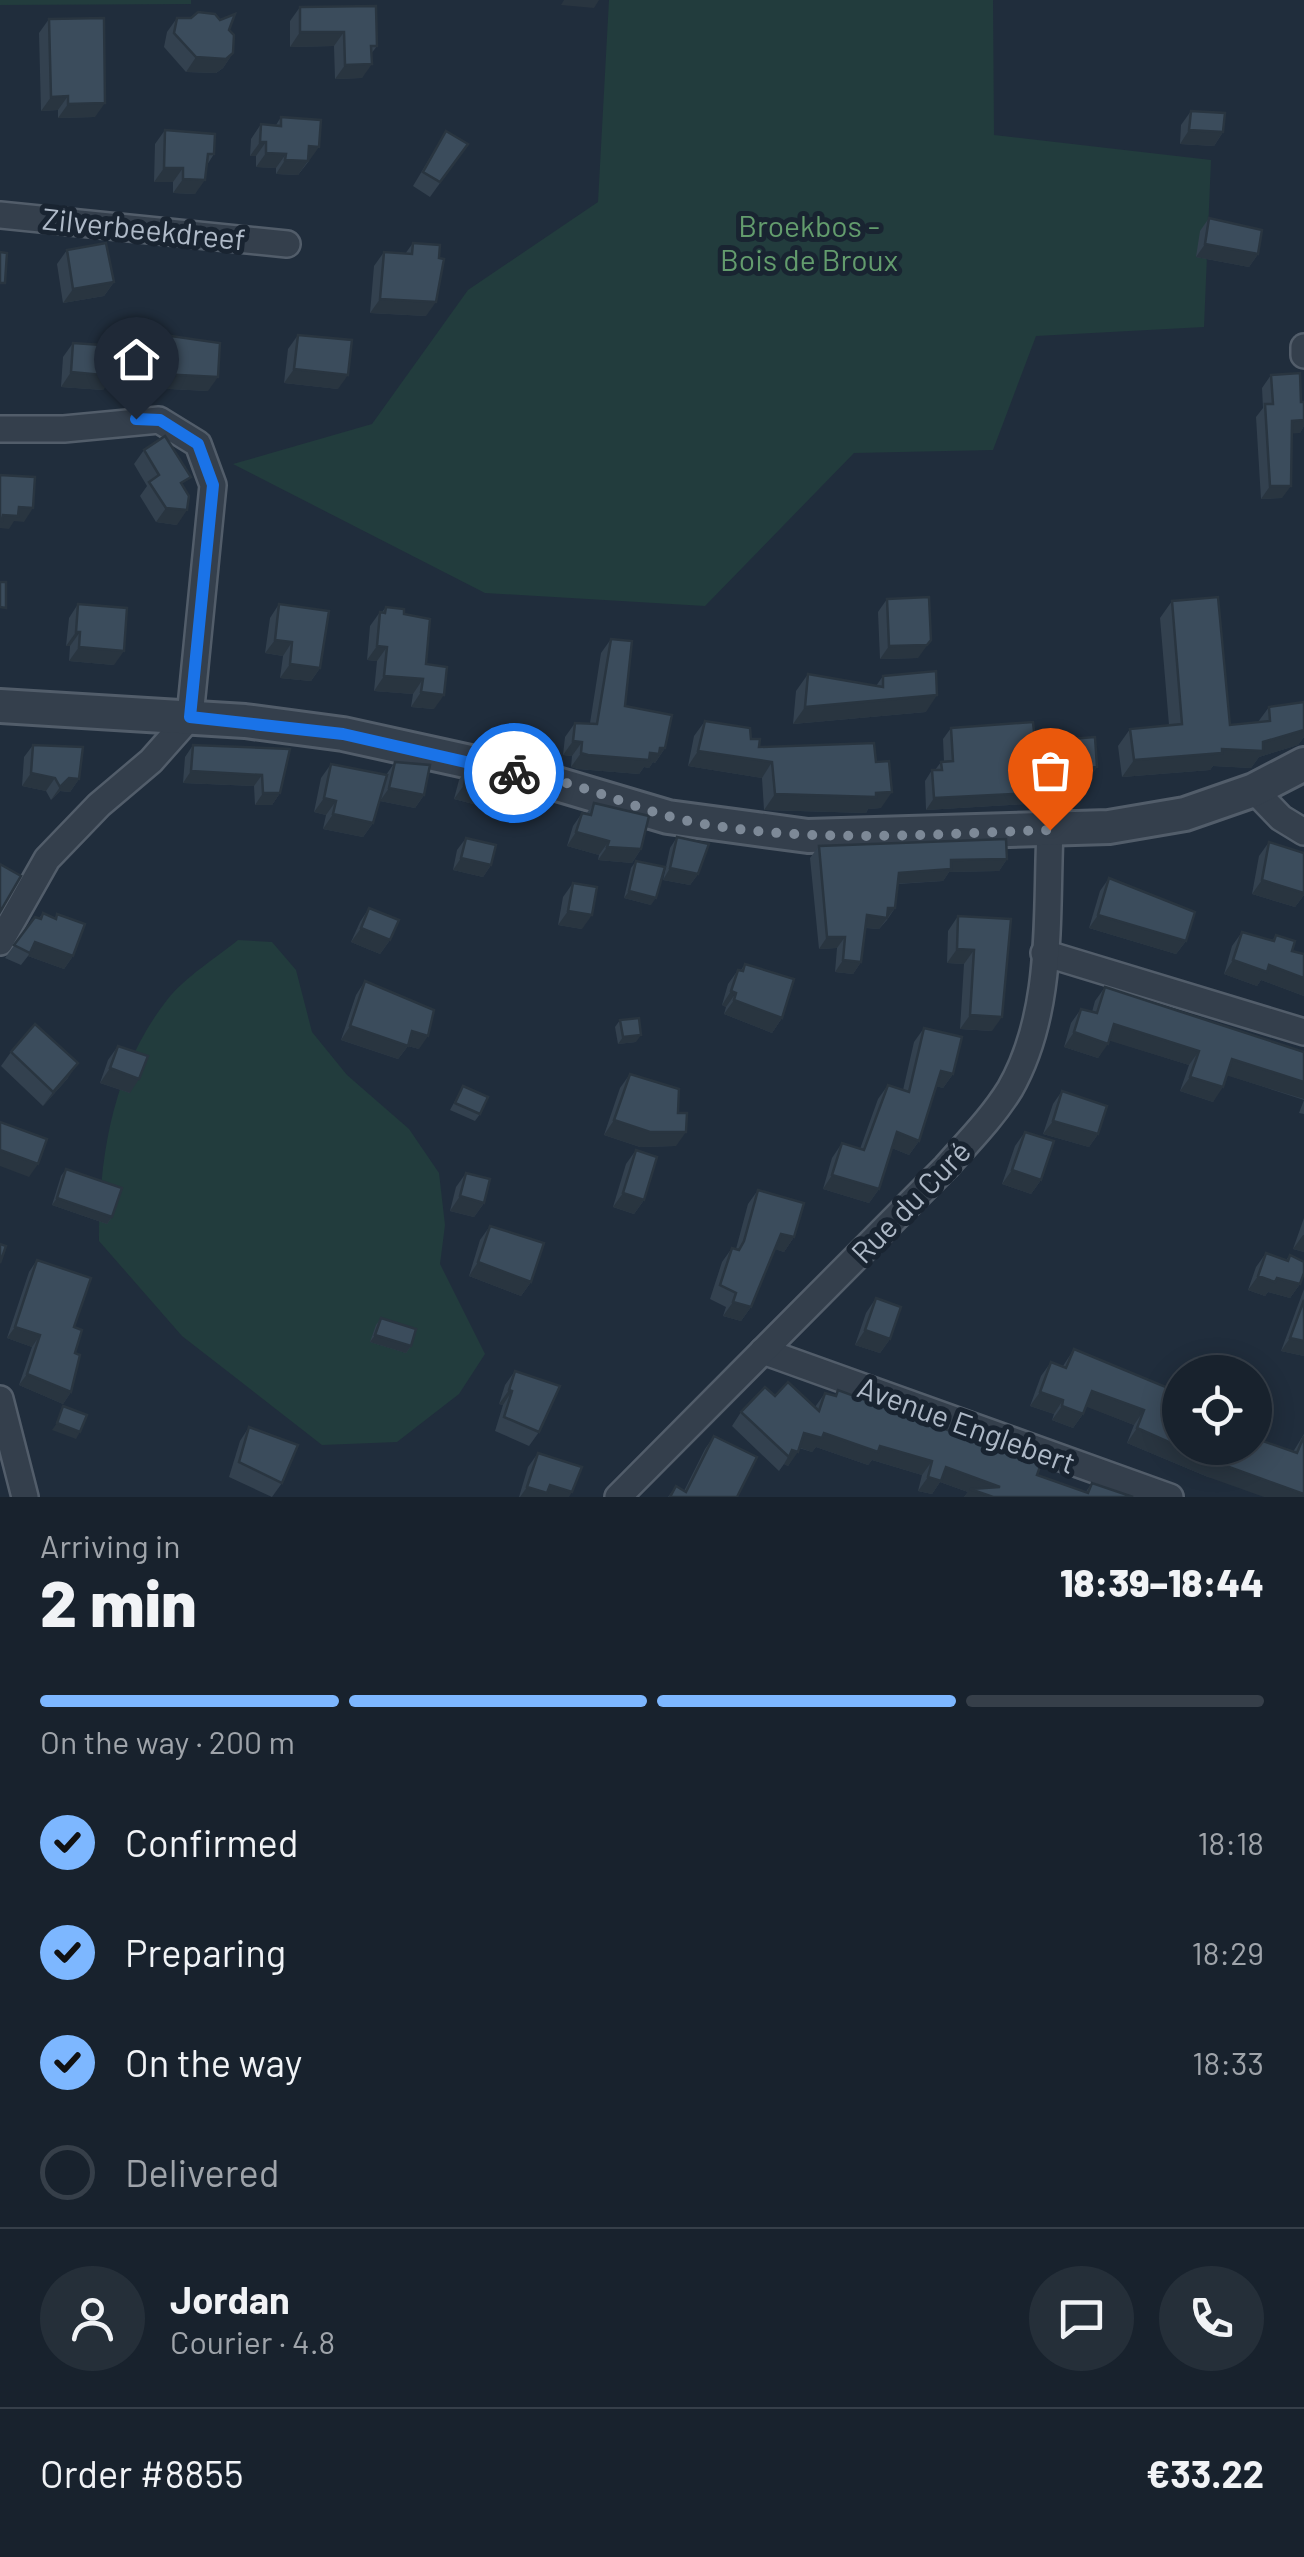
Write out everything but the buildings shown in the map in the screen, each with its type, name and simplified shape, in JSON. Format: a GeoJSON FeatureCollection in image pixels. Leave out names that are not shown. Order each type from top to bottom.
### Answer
{"type":"FeatureCollection","features":[{"type":"Feature","properties":{"kind":"street","name":"Zilverbeekdreef"},"geometry":{"type":"LineString","coordinates":[[0,215],[287,244]]}},
{"type":"Feature","properties":{"kind":"street"},"geometry":{"type":"LineString","coordinates":[[1304,347],[1304,355]]}},
{"type":"Feature","properties":{"kind":"street"},"geometry":{"type":"LineString","coordinates":[[0,428],[64,429],[160,420],[198,444],[213,485],[190,717],[151,761],[99,805],[47,859],[0,942]]}},
{"type":"Feature","properties":{"kind":"street"},"geometry":{"type":"LineString","coordinates":[[0,706],[190,717],[343,734],[520,773],[668,817],[808,836],[1109,828],[1185,814],[1254,790],[1304,764]]}},
{"type":"Feature","properties":{"kind":"street"},"geometry":{"type":"LineString","coordinates":[[1254,790],[1282,818],[1304,832]]}},
{"type":"Feature","properties":{"kind":"street","name":"Rue du Curé"},"geometry":{"type":"LineString","coordinates":[[618,1497],[990,1118],[1028,1051],[1042,992],[1050,830]]}},
{"type":"Feature","properties":{"kind":"street"},"geometry":{"type":"LineString","coordinates":[[1044,953],[1304,1032]]}},
{"type":"Feature","properties":{"kind":"street","name":"Avenue Englebert"},"geometry":{"type":"LineString","coordinates":[[763,1350],[1170,1497]]}},
{"type":"Feature","properties":{"kind":"street"},"geometry":{"type":"LineString","coordinates":[[0,1398],[24,1497]]}},
{"type":"Feature","properties":{"kind":"green space"},"geometry":{"type":"Polygon","coordinates":[[[0,0],[191,0],[191,4],[0,5],[0,0]]]}},
{"type":"Feature","properties":{"kind":"green space","name":"Broekbos - Bois de Broux"},"geometry":{"type":"Polygon","coordinates":[[[609,0],[993,0],[994,135],[1211,160],[1204,327],[1036,336],[993,450],[854,453],[705,606],[485,593],[233,464],[372,424],[468,290],[598,202],[609,0]]]}},
{"type":"Feature","properties":{"kind":"green space"},"geometry":{"type":"Polygon","coordinates":[[[238,940],[272,942],[296,970],[312,1032],[347,1075],[409,1129],[439,1173],[445,1225],[440,1264],[485,1354],[459,1394],[397,1442],[322,1445],[182,1336],[99,1241],[106,1146],[134,1055],[174,992],[238,940]]]}},
{"type":"Feature","properties":{"kind":"way so far"},"geometry":{"type":"LineString","coordinates":[[514,773],[644,811],[736,829],[808,836],[1050,830]]}},
{"type":"Feature","properties":{"kind":"route"},"geometry":{"type":"LineString","coordinates":[[136,419],[160,420],[198,444],[213,485],[190,717],[343,734],[514,773]]}}]}
